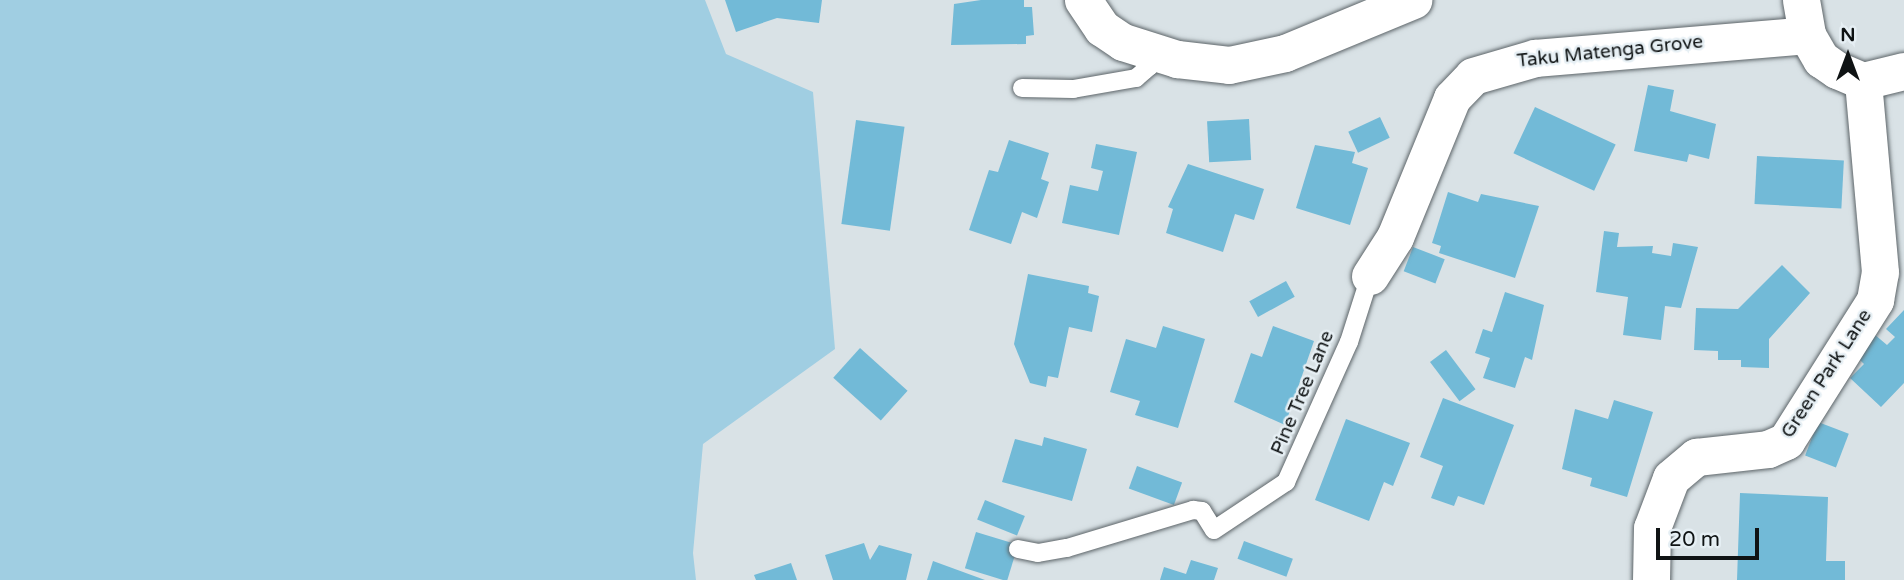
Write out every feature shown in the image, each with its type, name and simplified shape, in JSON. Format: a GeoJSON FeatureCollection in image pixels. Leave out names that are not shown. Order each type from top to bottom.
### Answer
{"type":"FeatureCollection","features":[{"type":"Feature","properties":{"kind":"street"},"geometry":{"type":"LineString","coordinates":[[1083,0],[1102,28],[1153,53],[1205,64],[1254,61],[1413,0]]}},
{"type":"Feature","properties":{"kind":"street"},"geometry":{"type":"LineString","coordinates":[[1804,17],[1821,59],[1863,81],[1904,71]]}},
{"type":"Feature","properties":{"kind":"street","name":"Taku Matenga Grove"},"geometry":{"type":"LineString","coordinates":[[1370,276],[1395,237],[1452,99],[1473,76],[1535,58],[1804,17]]}},
{"type":"Feature","properties":{"kind":"street","name":"Green Park Lane"},"geometry":{"type":"LineString","coordinates":[[1651,580],[1653,528],[1671,478],[1696,457],[1768,449],[1786,441],[1875,300],[1880,272],[1863,81]]}},
{"type":"Feature","properties":{"kind":"lane"},"geometry":{"type":"LineString","coordinates":[[1022,88],[1073,89],[1136,78],[1150,66],[1153,53]]}},
{"type":"Feature","properties":{"kind":"lane","name":"Pine Tree Lane"},"geometry":{"type":"LineString","coordinates":[[1018,549],[1038,553],[1067,548],[1193,510],[1202,511],[1214,530],[1286,482],[1349,342],[1370,276]]}},
{"type":"Feature","properties":{"kind":"shaded area"},"geometry":{"type":"Polygon","coordinates":[[[0,0],[705,0],[726,54],[813,92],[835,349],[703,444],[693,553],[696,580],[0,580],[0,0]]]}},
{"type":"Feature","properties":{"kind":"building"},"geometry":{"type":"Polygon","coordinates":[[[725,0],[822,0],[819,23],[777,18],[736,32],[725,0]]]}},
{"type":"Feature","properties":{"kind":"building"},"geometry":{"type":"Polygon","coordinates":[[[981,0],[1024,0],[1024,7],[1032,7],[1034,35],[1026,36],[1026,44],[951,45],[954,4],[981,0]]]}},
{"type":"Feature","properties":{"kind":"building"},"geometry":{"type":"Polygon","coordinates":[[[1648,85],[1674,90],[1670,111],[1716,124],[1709,159],[1689,154],[1687,162],[1634,151],[1648,85]]]}},
{"type":"Feature","properties":{"kind":"building"},"geometry":{"type":"Polygon","coordinates":[[[1535,107],[1616,145],[1594,191],[1513,153],[1535,107]]]}},
{"type":"Feature","properties":{"kind":"building"},"geometry":{"type":"Polygon","coordinates":[[[1380,117],[1390,138],[1358,153],[1348,132],[1380,117]]]}},
{"type":"Feature","properties":{"kind":"building"},"geometry":{"type":"Polygon","coordinates":[[[1249,119],[1251,160],[1209,162],[1207,121],[1249,119]]]}},
{"type":"Feature","properties":{"kind":"building"},"geometry":{"type":"Polygon","coordinates":[[[856,120],[905,127],[890,231],[841,224],[856,120]]]}},
{"type":"Feature","properties":{"kind":"building"},"geometry":{"type":"Polygon","coordinates":[[[1009,140],[1049,153],[1041,179],[1049,182],[1037,218],[1022,212],[1011,244],[969,230],[989,170],[998,172],[1009,140]]]}},
{"type":"Feature","properties":{"kind":"building"},"geometry":{"type":"Polygon","coordinates":[[[1096,144],[1137,152],[1119,235],[1062,223],[1070,185],[1098,191],[1103,171],[1091,168],[1096,144]]]}},
{"type":"Feature","properties":{"kind":"building"},"geometry":{"type":"Polygon","coordinates":[[[1315,145],[1355,152],[1352,163],[1368,168],[1350,225],[1296,208],[1315,145]]]}},
{"type":"Feature","properties":{"kind":"building"},"geometry":{"type":"Polygon","coordinates":[[[1757,156],[1844,161],[1841,208],[1754,204],[1757,156]]]}},
{"type":"Feature","properties":{"kind":"building"},"geometry":{"type":"Polygon","coordinates":[[[1188,164],[1264,189],[1254,220],[1235,214],[1223,252],[1166,233],[1173,209],[1168,207],[1188,164]]]}},
{"type":"Feature","properties":{"kind":"building"},"geometry":{"type":"Polygon","coordinates":[[[1448,192],[1478,202],[1481,194],[1539,206],[1515,278],[1439,253],[1441,246],[1432,243],[1448,192]]]}},
{"type":"Feature","properties":{"kind":"building"},"geometry":{"type":"Polygon","coordinates":[[[1604,231],[1619,233],[1617,247],[1653,246],[1652,253],[1671,256],[1673,243],[1698,247],[1681,308],[1665,306],[1661,340],[1623,335],[1628,297],[1596,292],[1604,231]]]}},
{"type":"Feature","properties":{"kind":"building"},"geometry":{"type":"Polygon","coordinates":[[[1413,247],[1445,259],[1435,283],[1404,271],[1413,247]]]}},
{"type":"Feature","properties":{"kind":"building"},"geometry":{"type":"Polygon","coordinates":[[[1782,265],[1810,293],[1769,339],[1769,368],[1741,367],[1741,360],[1718,360],[1718,351],[1694,350],[1696,308],[1738,309],[1782,265]]]}},
{"type":"Feature","properties":{"kind":"building"},"geometry":{"type":"Polygon","coordinates":[[[1028,274],[1089,286],[1088,293],[1099,296],[1092,332],[1069,327],[1058,378],[1048,376],[1046,387],[1030,383],[1014,344],[1028,274]]]}},
{"type":"Feature","properties":{"kind":"building"},"geometry":{"type":"Polygon","coordinates":[[[1286,281],[1295,297],[1258,317],[1249,301],[1286,281]]]}},
{"type":"Feature","properties":{"kind":"building"},"geometry":{"type":"Polygon","coordinates":[[[1505,292],[1544,305],[1532,360],[1525,357],[1515,388],[1483,378],[1490,358],[1475,353],[1483,329],[1492,332],[1505,292]]]}},
{"type":"Feature","properties":{"kind":"building"},"geometry":{"type":"Polygon","coordinates":[[[1904,310],[1904,383],[1881,407],[1850,378],[1864,364],[1855,355],[1874,334],[1887,345],[1895,337],[1886,329],[1904,310]]]}},
{"type":"Feature","properties":{"kind":"building"},"geometry":{"type":"Polygon","coordinates":[[[1163,326],[1205,339],[1178,428],[1135,415],[1140,401],[1110,392],[1126,339],[1156,348],[1163,326]]]}},
{"type":"Feature","properties":{"kind":"building"},"geometry":{"type":"Polygon","coordinates":[[[1273,326],[1314,341],[1285,425],[1234,402],[1251,353],[1262,357],[1273,326]]]}},
{"type":"Feature","properties":{"kind":"building"},"geometry":{"type":"Polygon","coordinates":[[[860,348],[908,391],[881,421],[833,378],[860,348]]]}},
{"type":"Feature","properties":{"kind":"building"},"geometry":{"type":"Polygon","coordinates":[[[1446,350],[1475,389],[1460,401],[1430,362],[1446,350]]]}},
{"type":"Feature","properties":{"kind":"building"},"geometry":{"type":"Polygon","coordinates":[[[1443,398],[1514,425],[1484,505],[1458,496],[1454,506],[1431,498],[1443,466],[1420,457],[1443,398]]]}},
{"type":"Feature","properties":{"kind":"building"},"geometry":{"type":"Polygon","coordinates":[[[1614,400],[1653,412],[1627,497],[1590,486],[1592,478],[1562,469],[1575,409],[1608,419],[1614,400]]]}},
{"type":"Feature","properties":{"kind":"building"},"geometry":{"type":"Polygon","coordinates":[[[1346,419],[1410,443],[1393,486],[1384,482],[1369,521],[1315,500],[1346,419]]]}},
{"type":"Feature","properties":{"kind":"building"},"geometry":{"type":"Polygon","coordinates":[[[1818,422],[1849,434],[1836,467],[1805,456],[1818,422]]]}},
{"type":"Feature","properties":{"kind":"building"},"geometry":{"type":"Polygon","coordinates":[[[1044,437],[1087,449],[1072,501],[1002,482],[1015,439],[1042,446],[1044,437]]]}},
{"type":"Feature","properties":{"kind":"building"},"geometry":{"type":"Polygon","coordinates":[[[1137,466],[1182,482],[1174,505],[1129,489],[1137,466]]]}},
{"type":"Feature","properties":{"kind":"building"},"geometry":{"type":"Polygon","coordinates":[[[1740,493],[1828,497],[1826,561],[1845,561],[1845,580],[1737,580],[1740,493]]]}},
{"type":"Feature","properties":{"kind":"building"},"geometry":{"type":"Polygon","coordinates":[[[985,500],[1025,516],[1017,536],[977,519],[985,500]]]}},
{"type":"Feature","properties":{"kind":"building"},"geometry":{"type":"Polygon","coordinates":[[[976,532],[1018,545],[1007,580],[965,568],[976,532]]]}},
{"type":"Feature","properties":{"kind":"building"},"geometry":{"type":"Polygon","coordinates":[[[1244,541],[1293,559],[1286,577],[1238,559],[1244,541]]]}},
{"type":"Feature","properties":{"kind":"building"},"geometry":{"type":"Polygon","coordinates":[[[864,543],[870,560],[879,545],[912,554],[906,580],[833,580],[825,555],[864,543]]]}},
{"type":"Feature","properties":{"kind":"building"},"geometry":{"type":"Polygon","coordinates":[[[1191,560],[1218,568],[1214,580],[1160,580],[1164,567],[1186,574],[1191,560]]]}},
{"type":"Feature","properties":{"kind":"building"},"geometry":{"type":"Polygon","coordinates":[[[933,561],[985,580],[927,580],[933,561]]]}},
{"type":"Feature","properties":{"kind":"building"},"geometry":{"type":"Polygon","coordinates":[[[791,563],[797,580],[756,580],[754,575],[791,563]]]}}]}
